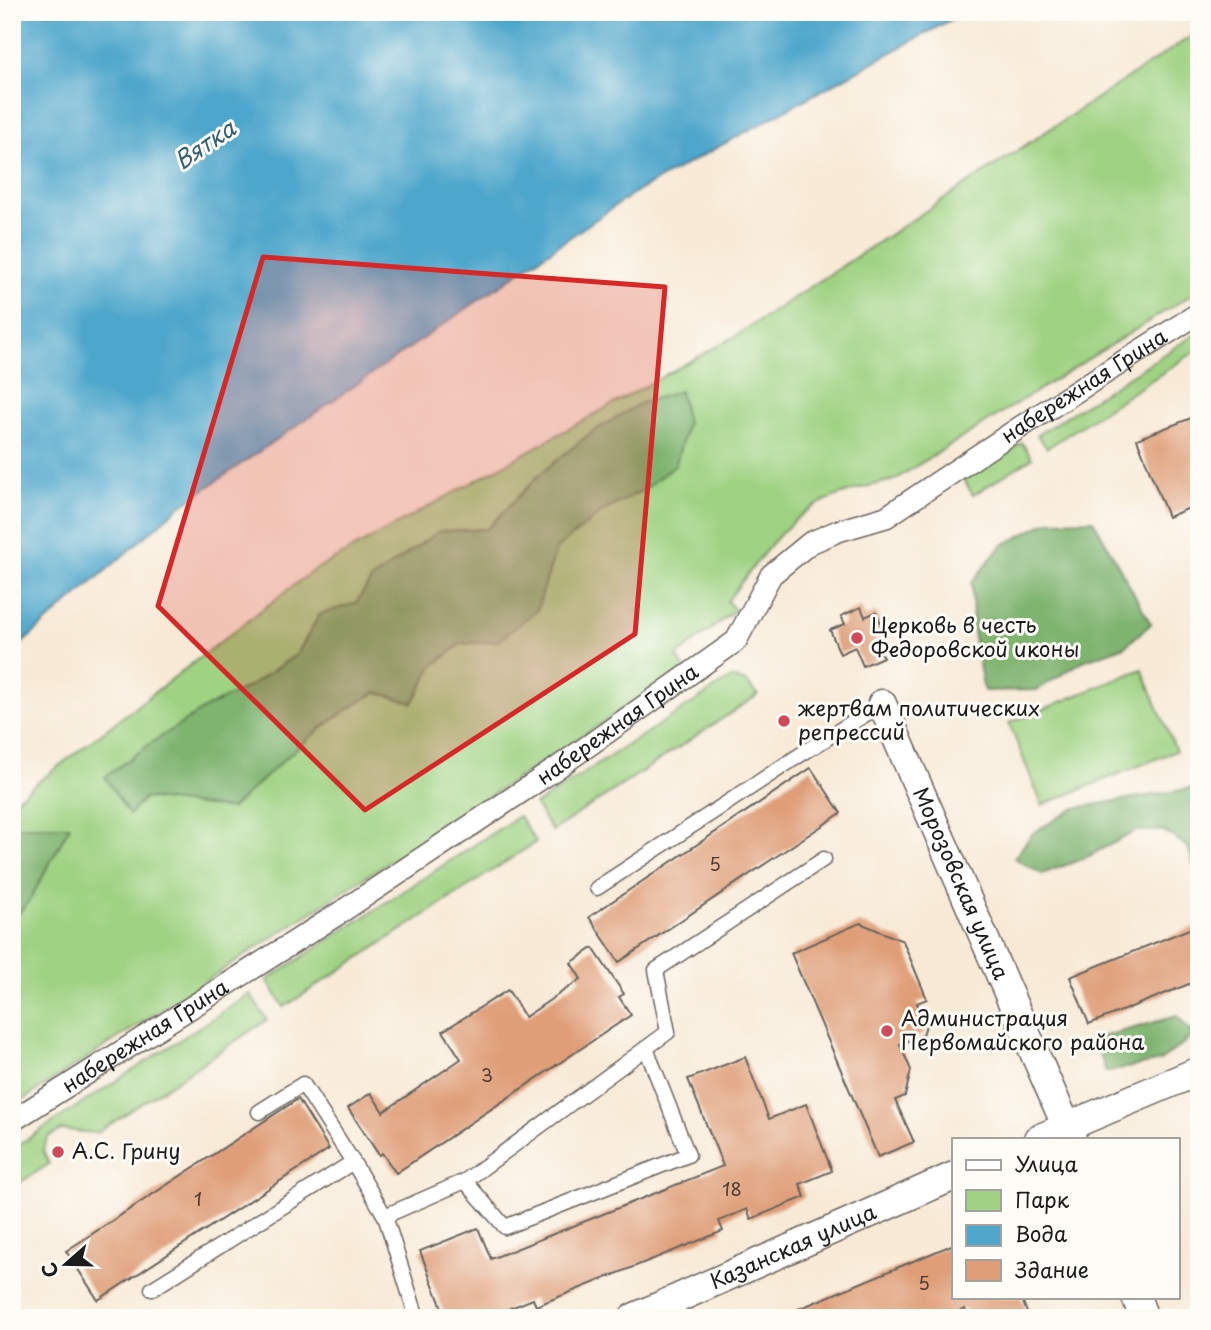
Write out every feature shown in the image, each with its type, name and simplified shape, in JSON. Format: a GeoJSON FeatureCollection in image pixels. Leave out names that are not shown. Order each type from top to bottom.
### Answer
{"type":"FeatureCollection","features":[{"type":"Feature","properties":{"kind":"street","name":"набережная Грина"},"geometry":{"type":"LineString","coordinates":[[12,1121],[335,916],[554,770],[736,641],[771,575],[810,543],[838,531],[886,517],[1199,313]]}},
{"type":"Feature","properties":{"kind":"street","name":"Морозовская улица"},"geometry":{"type":"LineString","coordinates":[[882,704],[1069,1134]]}},
{"type":"Feature","properties":{"kind":"street"},"geometry":{"type":"LineString","coordinates":[[1044,1138],[1069,1134],[1199,1071]]}},
{"type":"Feature","properties":{"kind":"street","name":"Казанская улица"},"geometry":{"type":"LineString","coordinates":[[633,1318],[952,1177]]}},
{"type":"Feature","properties":{"kind":"street"},"geometry":{"type":"LineString","coordinates":[[1136,1298],[1144,1318]]}},
{"type":"Feature","properties":{"kind":"lane"},"geometry":{"type":"LineString","coordinates":[[597,888],[882,704]]}},
{"type":"Feature","properties":{"kind":"lane"},"geometry":{"type":"LineString","coordinates":[[385,1216],[465,1181],[667,1032],[656,970],[824,859]]}},
{"type":"Feature","properties":{"kind":"lane"},"geometry":{"type":"LineString","coordinates":[[465,1181],[505,1227],[688,1154],[646,1048]]}},
{"type":"Feature","properties":{"kind":"lane"},"geometry":{"type":"LineString","coordinates":[[259,1112],[303,1084],[354,1162],[385,1216],[417,1318]]}},
{"type":"Feature","properties":{"kind":"lane"},"geometry":{"type":"LineString","coordinates":[[152,1289],[354,1162]]}},
{"type":"Feature","properties":{"kind":"lane"},"geometry":{"type":"LineString","coordinates":[[1192,1318],[1199,1315]]}},
{"type":"Feature","properties":{"kind":"highlighted area"},"geometry":{"type":"Polygon","coordinates":[[[263,257],[665,287],[635,634],[365,810],[158,606],[263,257]]]}},
{"type":"Feature","properties":{"kind":"green space"},"geometry":{"type":"Polygon","coordinates":[[[1199,31],[1199,290],[894,480],[860,488],[807,511],[774,541],[727,601],[735,610],[677,656],[685,669],[12,1107],[12,802],[311,572],[739,334],[1199,31]]]}},
{"type":"Feature","properties":{"kind":"green space"},"geometry":{"type":"Polygon","coordinates":[[[1199,332],[1199,349],[1047,448],[1037,435],[1199,332]]]}},
{"type":"Feature","properties":{"kind":"green space"},"geometry":{"type":"Polygon","coordinates":[[[680,391],[687,423],[676,464],[645,489],[602,512],[556,549],[537,610],[498,641],[461,644],[433,666],[413,703],[377,692],[356,704],[300,746],[231,809],[144,798],[129,815],[105,777],[207,707],[250,686],[297,654],[320,614],[356,603],[372,579],[439,531],[487,529],[541,473],[592,432],[641,403],[680,391]]]}},
{"type":"Feature","properties":{"kind":"green space"},"geometry":{"type":"Polygon","coordinates":[[[1022,443],[1032,458],[973,495],[964,480],[1022,443]]]}},
{"type":"Feature","properties":{"kind":"green space"},"geometry":{"type":"Polygon","coordinates":[[[1093,520],[1151,624],[1125,646],[1083,661],[1037,690],[984,691],[973,632],[972,582],[1001,546],[1049,521],[1093,520]]]}},
{"type":"Feature","properties":{"kind":"green space"},"geometry":{"type":"Polygon","coordinates":[[[1142,669],[1176,751],[1042,805],[1009,723],[1142,669]]]}},
{"type":"Feature","properties":{"kind":"green space"},"geometry":{"type":"Polygon","coordinates":[[[731,678],[746,682],[758,695],[552,831],[535,805],[731,678]]]}},
{"type":"Feature","properties":{"kind":"green space"},"geometry":{"type":"Polygon","coordinates":[[[1199,787],[1199,882],[1188,847],[1164,831],[1136,831],[1085,858],[1042,874],[1014,858],[1033,833],[1075,808],[1199,787]]]}},
{"type":"Feature","properties":{"kind":"green space"},"geometry":{"type":"Polygon","coordinates":[[[519,816],[536,842],[284,1007],[267,980],[519,816]]]}},
{"type":"Feature","properties":{"kind":"green space"},"geometry":{"type":"Polygon","coordinates":[[[20,826],[70,826],[30,900],[12,921],[12,831],[20,826]]]}},
{"type":"Feature","properties":{"kind":"green space"},"geometry":{"type":"Polygon","coordinates":[[[250,994],[267,1020],[97,1133],[61,1130],[48,1137],[43,1150],[49,1164],[19,1183],[12,1172],[12,1149],[250,994]]]}},
{"type":"Feature","properties":{"kind":"green space"},"geometry":{"type":"Polygon","coordinates":[[[1177,1016],[1194,1035],[1160,1061],[1106,1072],[1095,1039],[1177,1016]]]}},
{"type":"Feature","properties":{"kind":"water","name":"Вятка"},"geometry":{"type":"Polygon","coordinates":[[[12,12],[965,12],[634,193],[179,507],[12,652],[12,12]]]}},
{"type":"Feature","properties":{"kind":"building"},"geometry":{"type":"Polygon","coordinates":[[[1199,415],[1199,504],[1168,517],[1137,439],[1199,415]]]}},
{"type":"Feature","properties":{"kind":"building","name":"Церковь в честь Федоровской иконы"},"geometry":{"type":"Polygon","coordinates":[[[861,607],[865,617],[876,612],[886,635],[875,640],[883,657],[863,666],[855,647],[840,654],[830,630],[845,624],[841,616],[861,607]]]}},
{"type":"Feature","properties":{"kind":"building"},"geometry":{"type":"Polygon","coordinates":[[[811,768],[841,813],[619,962],[589,917],[811,768]]]}},
{"type":"Feature","properties":{"kind":"building"},"geometry":{"type":"Polygon","coordinates":[[[860,923],[903,941],[927,999],[917,1003],[926,1025],[923,1035],[900,1044],[911,1070],[905,1096],[895,1100],[914,1142],[878,1157],[791,953],[860,923]]]}},
{"type":"Feature","properties":{"kind":"building"},"geometry":{"type":"Polygon","coordinates":[[[1199,925],[1199,980],[1089,1024],[1070,977],[1199,925]]]}},
{"type":"Feature","properties":{"kind":"building"},"geometry":{"type":"Polygon","coordinates":[[[593,948],[624,994],[619,997],[631,1015],[396,1173],[382,1153],[379,1155],[348,1108],[371,1093],[383,1112],[461,1059],[443,1031],[508,990],[525,1017],[581,979],[571,963],[593,948]]]}},
{"type":"Feature","properties":{"kind":"building"},"geometry":{"type":"Polygon","coordinates":[[[745,1057],[769,1119],[806,1104],[832,1171],[800,1184],[805,1197],[751,1219],[747,1209],[719,1221],[723,1231],[536,1306],[533,1299],[508,1309],[512,1318],[446,1318],[420,1251],[478,1228],[491,1259],[723,1166],[688,1079],[745,1057]]]}},
{"type":"Feature","properties":{"kind":"building"},"geometry":{"type":"Polygon","coordinates":[[[298,1099],[329,1149],[98,1300],[66,1251],[298,1099]]]}},
{"type":"Feature","properties":{"kind":"building"},"geometry":{"type":"Polygon","coordinates":[[[952,1245],[952,1298],[1021,1298],[1029,1318],[968,1318],[965,1309],[943,1318],[777,1318],[952,1245]]]}},
{"type":"Feature","properties":{"kind":"place","name":"Церковь в честь Федоровской иконы"},"geometry":{"type":"Point","coordinates":[857,638]}},
{"type":"Feature","properties":{"kind":"place","name":"жертвам политических репрессий"},"geometry":{"type":"Point","coordinates":[784,721]}},
{"type":"Feature","properties":{"kind":"place","name":"Администрация Первомайского района"},"geometry":{"type":"Point","coordinates":[887,1031]}},
{"type":"Feature","properties":{"kind":"place","name":"А.С. Грину"},"geometry":{"type":"Point","coordinates":[58,1152]}}]}
